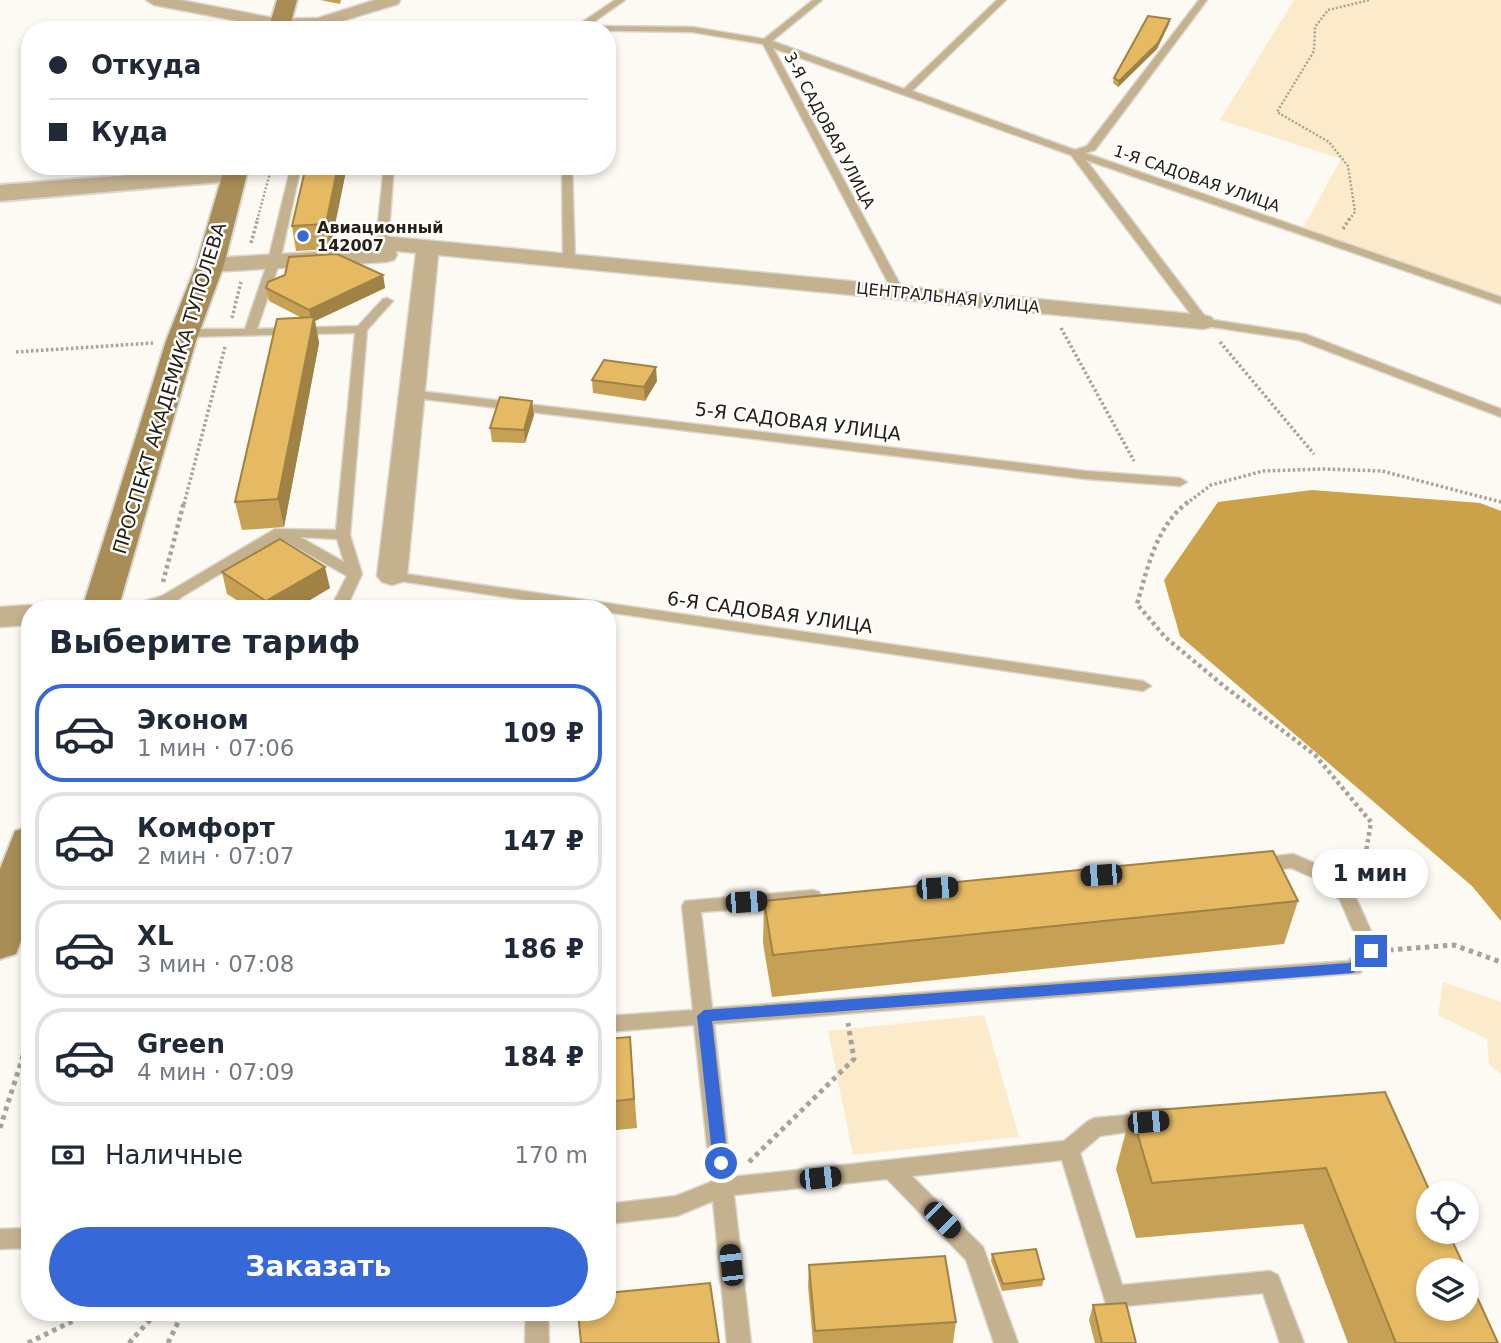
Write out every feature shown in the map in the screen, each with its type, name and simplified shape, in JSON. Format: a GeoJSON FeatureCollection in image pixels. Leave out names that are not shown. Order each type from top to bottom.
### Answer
{"type":"FeatureCollection","features":[{"type":"Feature","properties":{"kind":"main road"},"geometry":{"type":"LineString","coordinates":[[280,21],[286,0]]}},
{"type":"Feature","properties":{"kind":"main road","name":"ПРОСПЕКТ АКАДЕМИКА ТУПОЛЕВА"},"geometry":{"type":"LineString","coordinates":[[103,600],[184,334],[210,265],[234,175]]}},
{"type":"Feature","properties":{"kind":"main road"},"geometry":{"type":"LineString","coordinates":[[0,941],[21,872]]}},
{"type":"Feature","properties":{"kind":"street"},"geometry":{"type":"LineString","coordinates":[[154,0],[250,21]]}},
{"type":"Feature","properties":{"kind":"street"},"geometry":{"type":"LineString","coordinates":[[325,21],[391,0]]}},
{"type":"Feature","properties":{"kind":"street"},"geometry":{"type":"LineString","coordinates":[[0,193],[192,175]]}},
{"type":"Feature","properties":{"kind":"street"},"geometry":{"type":"LineString","coordinates":[[210,265],[386,255],[382,243]]}},
{"type":"Feature","properties":{"kind":"street","name":"ЦЕНТРАЛЬНАЯ УЛИЦА"},"geometry":{"type":"LineString","coordinates":[[382,243],[1203,322]]}},
{"type":"Feature","properties":{"kind":"street"},"geometry":{"type":"LineString","coordinates":[[392,576],[428,247]]}},
{"type":"Feature","properties":{"kind":"street"},"geometry":{"type":"LineString","coordinates":[[0,617],[21,616]]}},
{"type":"Feature","properties":{"kind":"lane"},"geometry":{"type":"LineString","coordinates":[[589,21],[619,0]]}},
{"type":"Feature","properties":{"kind":"lane","name":"3-Я САДОВАЯ УЛИЦА"},"geometry":{"type":"LineString","coordinates":[[818,0],[765,42],[898,292]]}},
{"type":"Feature","properties":{"kind":"lane"},"geometry":{"type":"LineString","coordinates":[[905,93],[1002,0]]}},
{"type":"Feature","properties":{"kind":"lane","name":"1-Я САДОВАЯ УЛИЦА"},"geometry":{"type":"LineString","coordinates":[[1075,153],[1091,148],[1203,0]]}},
{"type":"Feature","properties":{"kind":"lane"},"geometry":{"type":"LineString","coordinates":[[616,30],[724,32],[765,42],[1075,153],[1203,322]]}},
{"type":"Feature","properties":{"kind":"lane","name":"1-Я САДОВАЯ УЛИЦА"},"geometry":{"type":"LineString","coordinates":[[1075,153],[1501,301]]}},
{"type":"Feature","properties":{"kind":"lane"},"geometry":{"type":"LineString","coordinates":[[250,333],[274,261],[294,175]]}},
{"type":"Feature","properties":{"kind":"lane"},"geometry":{"type":"LineString","coordinates":[[382,243],[388,175]]}},
{"type":"Feature","properties":{"kind":"lane"},"geometry":{"type":"LineString","coordinates":[[567,175],[569,259]]}},
{"type":"Feature","properties":{"kind":"lane"},"geometry":{"type":"LineString","coordinates":[[342,600],[355,574],[343,535],[360,329],[387,301]]}},
{"type":"Feature","properties":{"kind":"lane","name":"ЦЕНТРАЛЬНАЯ УЛИЦА"},"geometry":{"type":"LineString","coordinates":[[1203,322],[1301,337],[1501,413]]}},
{"type":"Feature","properties":{"kind":"lane"},"geometry":{"type":"LineString","coordinates":[[184,334],[360,329]]}},
{"type":"Feature","properties":{"kind":"lane","name":"5-Я САДОВАЯ УЛИЦА"},"geometry":{"type":"LineString","coordinates":[[411,394],[1072,473],[1181,482]]}},
{"type":"Feature","properties":{"kind":"lane"},"geometry":{"type":"LineString","coordinates":[[164,600],[280,532],[343,535]]}},
{"type":"Feature","properties":{"kind":"lane"},"geometry":{"type":"LineString","coordinates":[[280,532],[355,574]]}},
{"type":"Feature","properties":{"kind":"lane","name":"6-Я САДОВАЯ УЛИЦА"},"geometry":{"type":"LineString","coordinates":[[392,576],[556,600]]}},
{"type":"Feature","properties":{"kind":"lane","name":"6-Я САДОВАЯ УЛИЦА"},"geometry":{"type":"LineString","coordinates":[[616,609],[1143,686]]}},
{"type":"Feature","properties":{"kind":"lane"},"geometry":{"type":"LineString","coordinates":[[616,1023],[1353,968],[1371,951],[1347,896],[1322,874],[1293,861],[1238,865]]}},
{"type":"Feature","properties":{"kind":"lane"},"geometry":{"type":"LineString","coordinates":[[739,1343],[691,906],[828,896]]}},
{"type":"Feature","properties":{"kind":"lane"},"geometry":{"type":"LineString","coordinates":[[616,1213],[677,1206],[723,1187],[1069,1150],[1095,1127],[1164,1121]]}},
{"type":"Feature","properties":{"kind":"lane"},"geometry":{"type":"LineString","coordinates":[[1069,1150],[1114,1296],[1270,1282],[1292,1343]]}},
{"type":"Feature","properties":{"kind":"lane"},"geometry":{"type":"LineString","coordinates":[[892,1170],[975,1254],[1006,1343]]}},
{"type":"Feature","properties":{"kind":"lane"},"geometry":{"type":"LineString","coordinates":[[0,1239],[21,1238]]}},
{"type":"Feature","properties":{"kind":"lane"},"geometry":{"type":"LineString","coordinates":[[537,1321],[537,1343]]}},
{"type":"Feature","properties":{"kind":"path"},"geometry":{"type":"LineString","coordinates":[[1339,234],[1355,212],[1348,166],[1329,142],[1277,112],[1314,51],[1315,27],[1328,10],[1370,0]]}},
{"type":"Feature","properties":{"kind":"path"},"geometry":{"type":"LineString","coordinates":[[1051,308],[1144,479]]}},
{"type":"Feature","properties":{"kind":"path"},"geometry":{"type":"LineString","coordinates":[[1203,322],[1314,454]]}},
{"type":"Feature","properties":{"kind":"path"},"geometry":{"type":"LineString","coordinates":[[167,599],[163,583],[227,340]]}},
{"type":"Feature","properties":{"kind":"path"},"geometry":{"type":"LineString","coordinates":[[16,352],[154,342]]}},
{"type":"Feature","properties":{"kind":"path"},"geometry":{"type":"LineString","coordinates":[[1347,896],[1364,868],[1371,822],[1315,755],[1225,687],[1165,637],[1137,604],[1156,544],[1180,509],[1211,485],[1263,471],[1382,471],[1501,502]]}},
{"type":"Feature","properties":{"kind":"path"},"geometry":{"type":"LineString","coordinates":[[1371,951],[1454,945],[1501,962]]}},
{"type":"Feature","properties":{"kind":"path"},"geometry":{"type":"LineString","coordinates":[[723,1187],[854,1059],[845,1006]]}},
{"type":"Feature","properties":{"kind":"path"},"geometry":{"type":"LineString","coordinates":[[0,1128],[21,1062]]}},
{"type":"Feature","properties":{"kind":"path"},"geometry":{"type":"LineString","coordinates":[[28,1343],[73,1321]]}},
{"type":"Feature","properties":{"kind":"path"},"geometry":{"type":"LineString","coordinates":[[129,1343],[149,1321]]}},
{"type":"Feature","properties":{"kind":"path"},"geometry":{"type":"LineString","coordinates":[[168,1343],[179,1321]]}},
{"type":"Feature","properties":{"kind":"shaded area"},"geometry":{"type":"Polygon","coordinates":[[[1294,0],[1501,0],[1501,298],[1303,228],[1341,159],[1220,120],[1294,0]]]}},
{"type":"Feature","properties":{"kind":"shaded area"},"geometry":{"type":"Polygon","coordinates":[[[1312,490],[1480,503],[1501,511],[1501,921],[1472,886],[1180,636],[1164,580],[1218,502],[1312,490]]]}},
{"type":"Feature","properties":{"kind":"shaded area"},"geometry":{"type":"Polygon","coordinates":[[[1443,982],[1501,1002],[1501,1074],[1489,1064],[1487,1039],[1438,1015],[1443,982]]]}},
{"type":"Feature","properties":{"kind":"shaded area"},"geometry":{"type":"Polygon","coordinates":[[[984,1015],[1019,1137],[853,1155],[828,1031],[984,1015]]]}},
{"type":"Feature","properties":{"kind":"building"},"geometry":{"type":"Polygon","coordinates":[[[1148,16],[1170,19],[1158,43],[1119,81],[1114,78],[1148,16]]]}},
{"type":"Feature","properties":{"kind":"building"},"geometry":{"type":"Polygon","coordinates":[[[304,175],[336,175],[326,224],[292,226],[304,175]]]}},
{"type":"Feature","properties":{"kind":"building"},"geometry":{"type":"Polygon","coordinates":[[[337,254],[383,275],[309,310],[266,288],[268,282],[285,275],[289,257],[337,254]]]}},
{"type":"Feature","properties":{"kind":"building"},"geometry":{"type":"Polygon","coordinates":[[[314,317],[278,499],[235,502],[277,319],[314,317]]]}},
{"type":"Feature","properties":{"kind":"building"},"geometry":{"type":"Polygon","coordinates":[[[604,360],[656,367],[644,387],[592,380],[604,360]]]}},
{"type":"Feature","properties":{"kind":"building"},"geometry":{"type":"Polygon","coordinates":[[[500,397],[532,401],[524,430],[490,428],[500,397]]]}},
{"type":"Feature","properties":{"kind":"building"},"geometry":{"type":"Polygon","coordinates":[[[280,539],[325,567],[268,600],[222,572],[280,539]]]}},
{"type":"Feature","properties":{"kind":"building"},"geometry":{"type":"Polygon","coordinates":[[[1273,851],[1298,901],[773,955],[764,901],[1273,851]]]}},
{"type":"Feature","properties":{"kind":"building"},"geometry":{"type":"Polygon","coordinates":[[[630,1037],[634,1099],[616,1101],[616,1038],[630,1037]]]}},
{"type":"Feature","properties":{"kind":"building"},"geometry":{"type":"Polygon","coordinates":[[[1385,1092],[1425,1181],[1416,1181],[1416,1244],[1454,1244],[1460,1258],[1416,1258],[1416,1321],[1479,1321],[1479,1301],[1498,1343],[1396,1343],[1326,1168],[1152,1183],[1131,1112],[1385,1092]]]}},
{"type":"Feature","properties":{"kind":"building"},"geometry":{"type":"Polygon","coordinates":[[[1036,1249],[1044,1279],[1003,1284],[992,1254],[1036,1249]]]}},
{"type":"Feature","properties":{"kind":"building"},"geometry":{"type":"Polygon","coordinates":[[[945,1256],[956,1322],[815,1331],[809,1265],[945,1256]]]}},
{"type":"Feature","properties":{"kind":"building"},"geometry":{"type":"Polygon","coordinates":[[[710,1283],[719,1343],[581,1343],[579,1321],[616,1321],[616,1292],[710,1283]]]}},
{"type":"Feature","properties":{"kind":"building"},"geometry":{"type":"Polygon","coordinates":[[[1126,1303],[1136,1343],[1102,1343],[1093,1305],[1126,1303]]]}},
{"type":"Feature","properties":{"kind":"place","name":"Авиационный 142007"},"geometry":{"type":"Point","coordinates":[303,236]}},
{"type":"Feature","properties":{"kind":"route"},"geometry":{"type":"LineString","coordinates":[[721,1163],[704,1016],[1353,968],[1371,951]]}}]}
